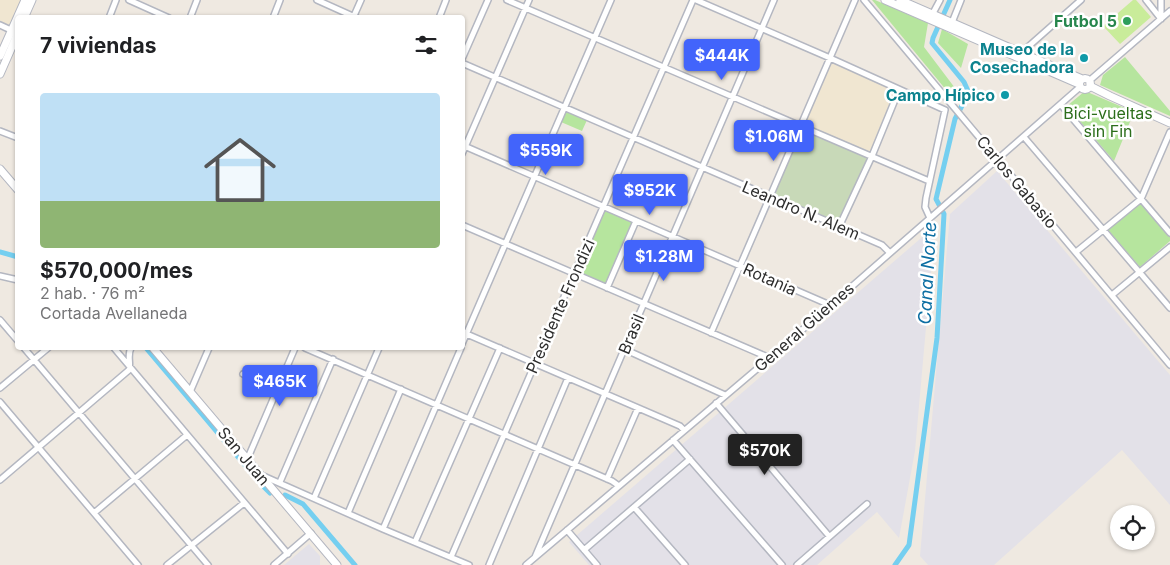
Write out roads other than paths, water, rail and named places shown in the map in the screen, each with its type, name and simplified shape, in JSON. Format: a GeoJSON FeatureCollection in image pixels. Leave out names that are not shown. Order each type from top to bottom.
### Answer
{"type":"FeatureCollection","features":[{"type":"Feature","properties":{"kind":"street"},"geometry":{"type":"LineString","coordinates":[[20,15],[24,0]]}},
{"type":"Feature","properties":{"kind":"street"},"geometry":{"type":"LineString","coordinates":[[25,15],[32,0]]}},
{"type":"Feature","properties":{"kind":"street"},"geometry":{"type":"LineString","coordinates":[[110,15],[116,0]]}},
{"type":"Feature","properties":{"kind":"street"},"geometry":{"type":"LineString","coordinates":[[129,0],[162,15]]}},
{"type":"Feature","properties":{"kind":"street"},"geometry":{"type":"LineString","coordinates":[[191,15],[197,0]]}},
{"type":"Feature","properties":{"kind":"street"},"geometry":{"type":"LineString","coordinates":[[274,15],[280,0]]}},
{"type":"Feature","properties":{"kind":"street"},"geometry":{"type":"LineString","coordinates":[[317,0],[351,15]]}},
{"type":"Feature","properties":{"kind":"street"},"geometry":{"type":"LineString","coordinates":[[356,15],[361,0]]}},
{"type":"Feature","properties":{"kind":"street"},"geometry":{"type":"LineString","coordinates":[[439,15],[446,0]]}},
{"type":"Feature","properties":{"kind":"street"},"geometry":{"type":"LineString","coordinates":[[465,52],[488,0]]}},
{"type":"Feature","properties":{"kind":"street"},"geometry":{"type":"LineString","coordinates":[[507,0],[929,181]]}},
{"type":"Feature","properties":{"kind":"street"},"geometry":{"type":"LineString","coordinates":[[465,144],[496,78],[529,0]]}},
{"type":"Feature","properties":{"kind":"street"},"geometry":{"type":"LineString","coordinates":[[611,0],[506,244],[465,333],[680,426],[684,430]]}},
{"type":"Feature","properties":{"kind":"street"},"geometry":{"type":"LineString","coordinates":[[695,0],[945,110]]}},
{"type":"Feature","properties":{"kind":"street","name":"Presidente Frondizi"},"geometry":{"type":"LineString","coordinates":[[450,557],[695,0]]}},
{"type":"Feature","properties":{"kind":"street","name":"Brasil"},"geometry":{"type":"LineString","coordinates":[[535,557],[774,0]]}},
{"type":"Feature","properties":{"kind":"street"},"geometry":{"type":"LineString","coordinates":[[711,333],[855,0]]}},
{"type":"Feature","properties":{"kind":"street","name":"Carlos Gabasio"},"geometry":{"type":"LineString","coordinates":[[864,0],[1170,364]]}},
{"type":"Feature","properties":{"kind":"street"},"geometry":{"type":"LineString","coordinates":[[885,0],[934,18],[1020,55],[1084,84],[1103,96],[1110,96],[1170,123]]}},
{"type":"Feature","properties":{"kind":"street"},"geometry":{"type":"LineString","coordinates":[[900,0],[934,18]]}},
{"type":"Feature","properties":{"kind":"street"},"geometry":{"type":"LineString","coordinates":[[934,18],[940,0]]}},
{"type":"Feature","properties":{"kind":"street"},"geometry":{"type":"LineString","coordinates":[[948,24],[961,0]]}},
{"type":"Feature","properties":{"kind":"street"},"geometry":{"type":"LineString","coordinates":[[1020,55],[1081,0]]}},
{"type":"Feature","properties":{"kind":"street"},"geometry":{"type":"LineString","coordinates":[[1146,0],[1161,19]]}},
{"type":"Feature","properties":{"kind":"street"},"geometry":{"type":"LineString","coordinates":[[1161,0],[1161,19]]}},
{"type":"Feature","properties":{"kind":"street","name":"General Güemes"},"geometry":{"type":"LineString","coordinates":[[526,565],[770,358],[1170,11]]}},
{"type":"Feature","properties":{"kind":"street"},"geometry":{"type":"LineString","coordinates":[[0,25],[15,32]]}},
{"type":"Feature","properties":{"kind":"street"},"geometry":{"type":"LineString","coordinates":[[0,56],[15,34]]}},
{"type":"Feature","properties":{"kind":"street"},"geometry":{"type":"LineString","coordinates":[[0,74],[15,35]]}},
{"type":"Feature","properties":{"kind":"street","name":"Leandro N. Alem"},"geometry":{"type":"LineString","coordinates":[[465,64],[882,246],[890,253]]}},
{"type":"Feature","properties":{"kind":"street"},"geometry":{"type":"LineString","coordinates":[[839,227],[872,156],[899,90]]}},
{"type":"Feature","properties":{"kind":"street"},"geometry":{"type":"LineString","coordinates":[[1061,105],[1170,233]]}},
{"type":"Feature","properties":{"kind":"street"},"geometry":{"type":"LineString","coordinates":[[930,218],[926,207],[929,181],[945,110],[952,106]]}},
{"type":"Feature","properties":{"kind":"street"},"geometry":{"type":"LineString","coordinates":[[0,131],[15,137]]}},
{"type":"Feature","properties":{"kind":"street"},"geometry":{"type":"LineString","coordinates":[[1076,252],[1141,199],[1170,132]]}},
{"type":"Feature","properties":{"kind":"street"},"geometry":{"type":"LineString","coordinates":[[1024,136],[1170,308]]}},
{"type":"Feature","properties":{"kind":"street","name":"Rotania"},"geometry":{"type":"LineString","coordinates":[[465,146],[830,305]]}},
{"type":"Feature","properties":{"kind":"street"},"geometry":{"type":"LineString","coordinates":[[0,169],[15,186]]}},
{"type":"Feature","properties":{"kind":"street"},"geometry":{"type":"LineString","coordinates":[[607,288],[636,221]]}},
{"type":"Feature","properties":{"kind":"street"},"geometry":{"type":"LineString","coordinates":[[465,226],[770,358]]}},
{"type":"Feature","properties":{"kind":"street"},"geometry":{"type":"LineString","coordinates":[[1112,295],[1170,247]]}},
{"type":"Feature","properties":{"kind":"street"},"geometry":{"type":"LineString","coordinates":[[0,276],[15,279]]}},
{"type":"Feature","properties":{"kind":"street"},"geometry":{"type":"LineString","coordinates":[[0,320],[15,337]]}},
{"type":"Feature","properties":{"kind":"street"},"geometry":{"type":"LineString","coordinates":[[415,542],[500,348]]}},
{"type":"Feature","properties":{"kind":"street"},"geometry":{"type":"LineString","coordinates":[[624,349],[725,395]]}},
{"type":"Feature","properties":{"kind":"street"},"geometry":{"type":"LineString","coordinates":[[26,350],[208,565]]}},
{"type":"Feature","properties":{"kind":"street"},"geometry":{"type":"LineString","coordinates":[[0,388],[46,350]]}},
{"type":"Feature","properties":{"kind":"street"},"geometry":{"type":"LineString","coordinates":[[116,350],[288,554]]}},
{"type":"Feature","properties":{"kind":"street"},"geometry":{"type":"LineString","coordinates":[[119,354],[123,354],[129,350]]}},
{"type":"Feature","properties":{"kind":"street"},"geometry":{"type":"LineString","coordinates":[[0,480],[129,370],[130,350]]}},
{"type":"Feature","properties":{"kind":"street","name":"San Juan"},"geometry":{"type":"LineString","coordinates":[[154,350],[337,565]]}},
{"type":"Feature","properties":{"kind":"street"},"geometry":{"type":"LineString","coordinates":[[190,392],[208,350]]}},
{"type":"Feature","properties":{"kind":"street"},"geometry":{"type":"LineString","coordinates":[[247,460],[294,350]]}},
{"type":"Feature","properties":{"kind":"street"},"geometry":{"type":"LineString","coordinates":[[310,350],[538,448],[608,479],[619,486]]}},
{"type":"Feature","properties":{"kind":"street"},"geometry":{"type":"LineString","coordinates":[[314,498],[378,350]]}},
{"type":"Feature","properties":{"kind":"street"},"geometry":{"type":"LineString","coordinates":[[383,528],[460,350]]}},
{"type":"Feature","properties":{"kind":"street"},"geometry":{"type":"LineString","coordinates":[[280,482],[333,359]]}},
{"type":"Feature","properties":{"kind":"street"},"geometry":{"type":"LineString","coordinates":[[243,374],[277,388]]}},
{"type":"Feature","properties":{"kind":"street"},"geometry":{"type":"LineString","coordinates":[[489,565],[568,378]]}},
{"type":"Feature","properties":{"kind":"street"},"geometry":{"type":"LineString","coordinates":[[348,513],[401,389]]}},
{"type":"Feature","properties":{"kind":"street"},"geometry":{"type":"LineString","coordinates":[[0,402],[138,565]]}},
{"type":"Feature","properties":{"kind":"street"},"geometry":{"type":"LineString","coordinates":[[716,404],[829,536]]}},
{"type":"Feature","properties":{"kind":"street"},"geometry":{"type":"LineString","coordinates":[[608,479],[638,408]]}},
{"type":"Feature","properties":{"kind":"street"},"geometry":{"type":"LineString","coordinates":[[94,513],[186,435]]}},
{"type":"Feature","properties":{"kind":"street"},"geometry":{"type":"LineString","coordinates":[[673,440],[782,565]]}},
{"type":"Feature","properties":{"kind":"street"},"geometry":{"type":"LineString","coordinates":[[584,550],[690,459]]}},
{"type":"Feature","properties":{"kind":"street"},"geometry":{"type":"LineString","coordinates":[[260,474],[469,565]]}},
{"type":"Feature","properties":{"kind":"street"},"geometry":{"type":"LineString","coordinates":[[168,565],[244,503]]}},
{"type":"Feature","properties":{"kind":"street"},"geometry":{"type":"LineString","coordinates":[[797,565],[867,504]]}},
{"type":"Feature","properties":{"kind":"street"},"geometry":{"type":"LineString","coordinates":[[634,507],[685,565]]}},
{"type":"Feature","properties":{"kind":"street"},"geometry":{"type":"LineString","coordinates":[[567,530],[597,565]]}},
{"type":"Feature","properties":{"kind":"street"},"geometry":{"type":"LineString","coordinates":[[274,565],[311,534]]}},
{"type":"Feature","properties":{"kind":"waterway","name":"Canal Norte"},"geometry":{"type":"LineString","coordinates":[[895,565],[909,545],[937,338],[944,214],[936,199],[955,119],[968,91],[964,82],[932,43],[950,0]]}},
{"type":"Feature","properties":{"kind":"waterway"},"geometry":{"type":"LineString","coordinates":[[0,252],[15,256]]}},
{"type":"Feature","properties":{"kind":"waterway"},"geometry":{"type":"LineString","coordinates":[[148,350],[270,493]]}},
{"type":"Feature","properties":{"kind":"waterway"},"geometry":{"type":"LineString","coordinates":[[285,495],[303,504],[355,565]]}},
{"type":"Feature","properties":{"kind":"place","name":"Futbol 5"},"geometry":{"type":"Point","coordinates":[1127,21]}},
{"type":"Feature","properties":{"kind":"place","name":"Museo de la Cosechadora"},"geometry":{"type":"Point","coordinates":[1084,58]}},
{"type":"Feature","properties":{"kind":"place","name":"Campo Hípico"},"geometry":{"type":"Point","coordinates":[1005,95]}},
{"type":"Feature","properties":{"kind":"park label","name":"Bici-vueltas sin Fin"},"geometry":{"type":"Point","coordinates":[1108,122]}}]}
